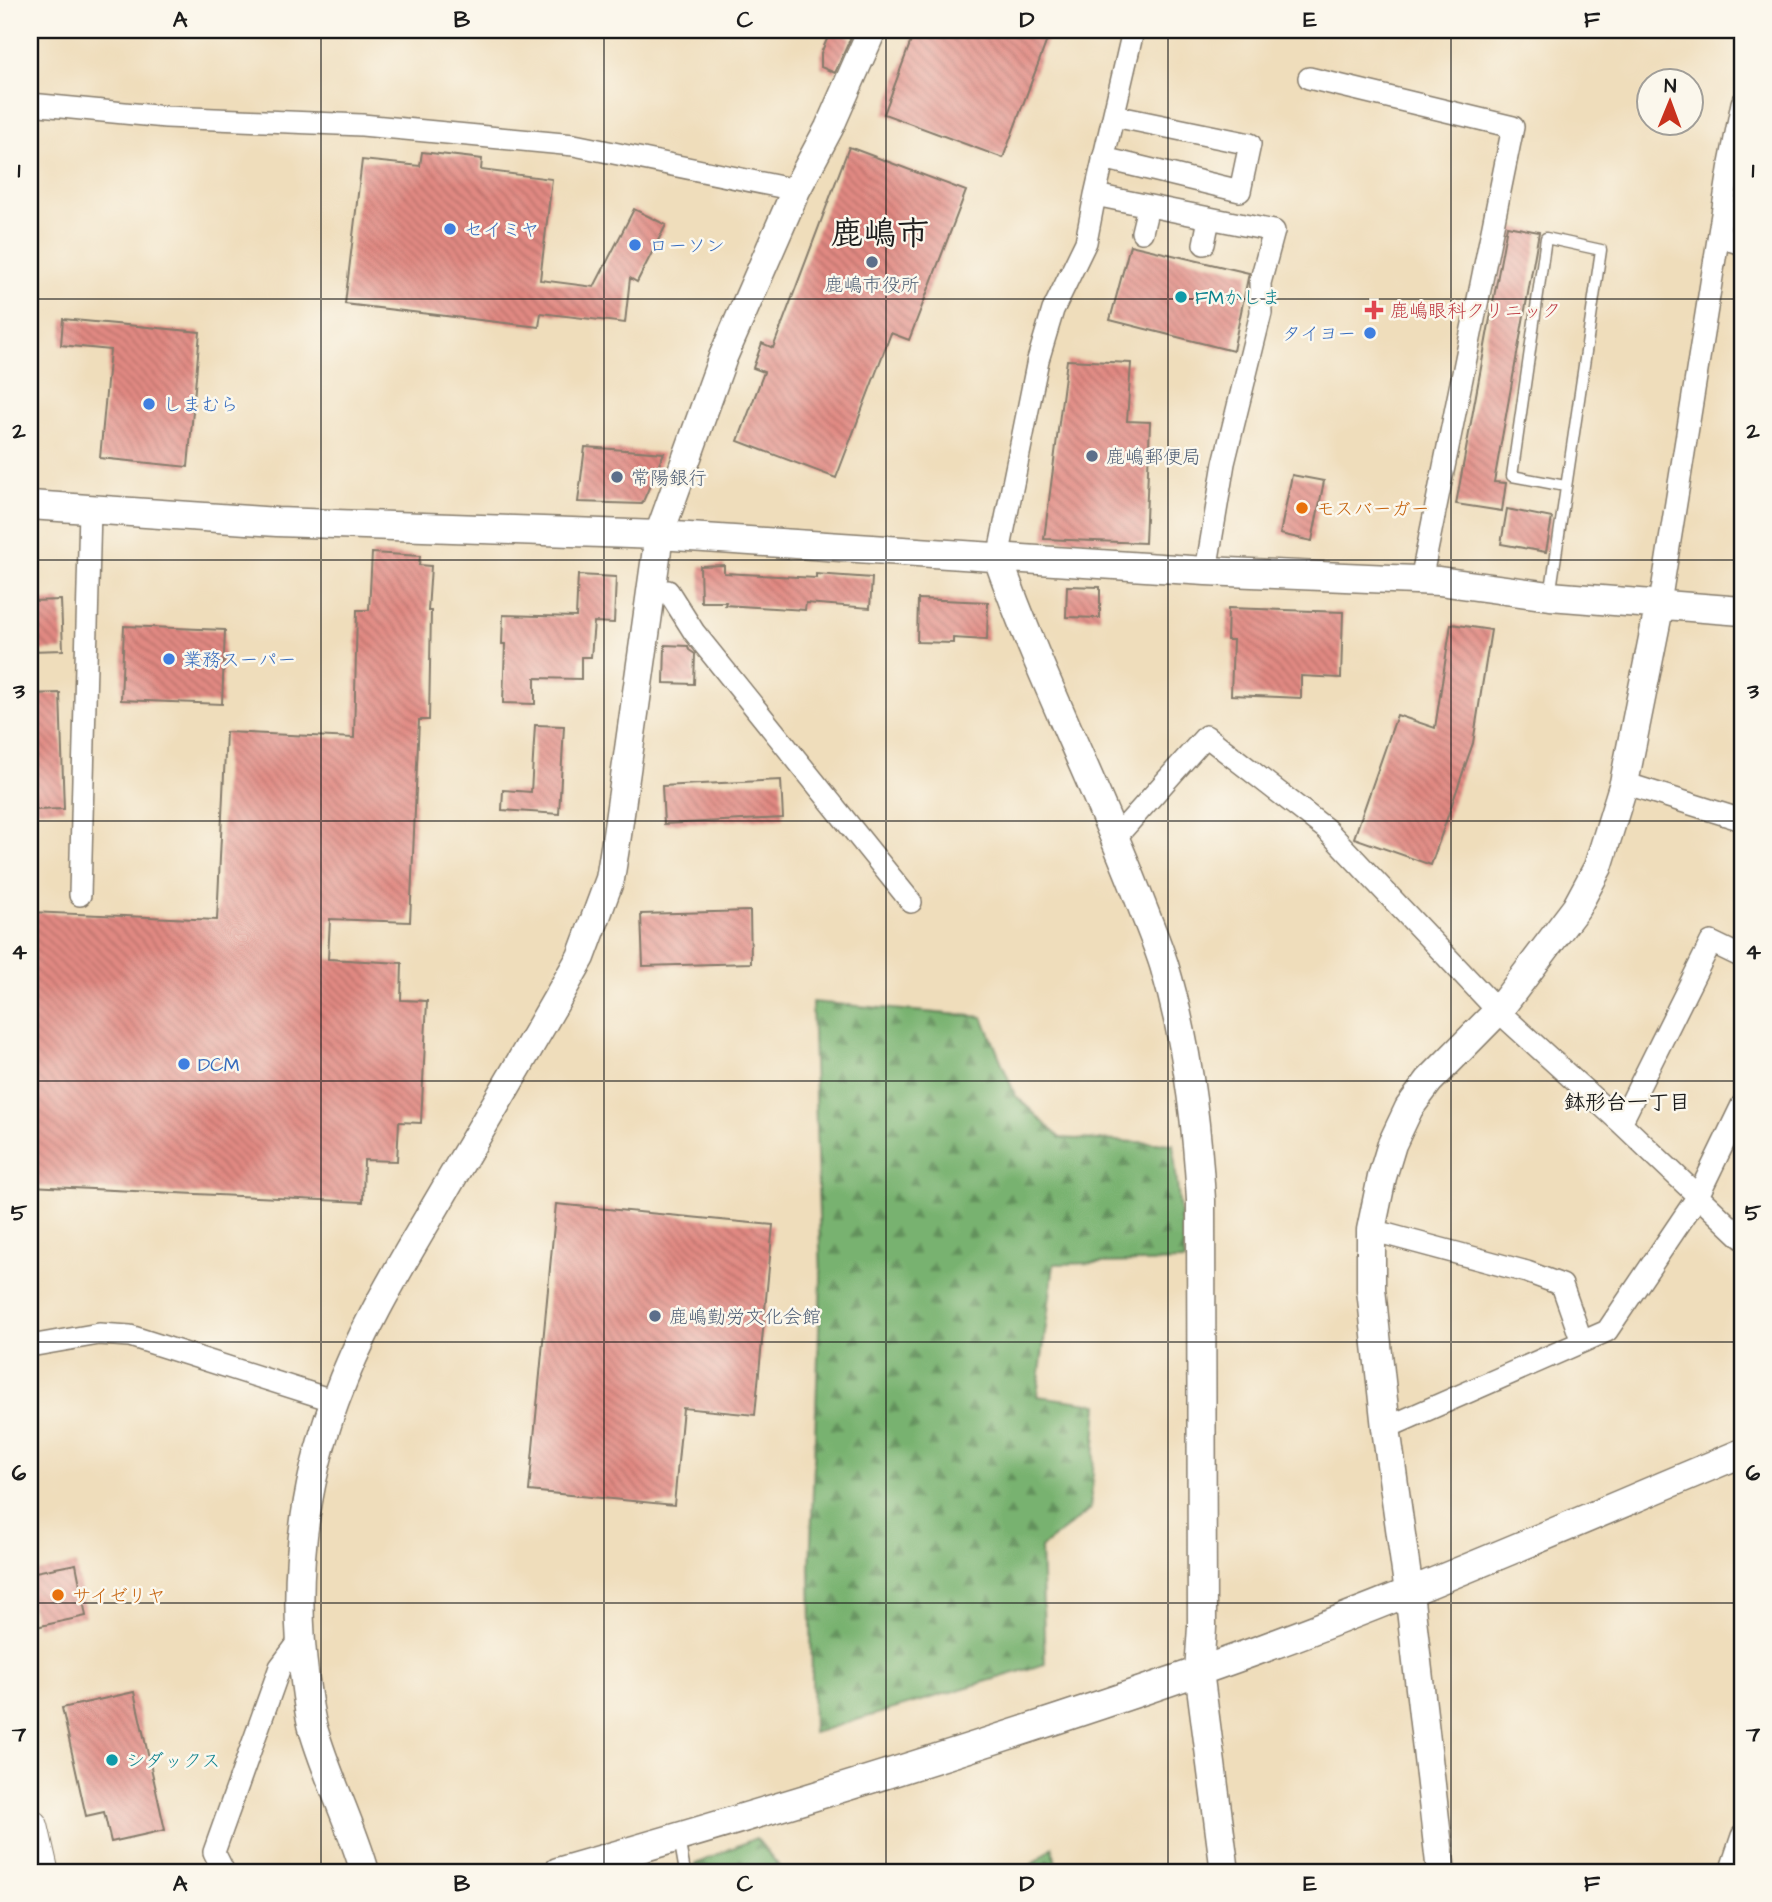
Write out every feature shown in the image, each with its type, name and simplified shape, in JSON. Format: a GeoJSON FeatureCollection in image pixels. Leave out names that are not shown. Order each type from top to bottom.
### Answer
{"type":"FeatureCollection","features":[{"type":"Feature","properties":{"kind":"highway"},"geometry":{"type":"LineString","coordinates":[[30,1828],[40,1872]]}},
{"type":"Feature","properties":{"kind":"street"},"geometry":{"type":"LineString","coordinates":[[365,1872],[313,1728],[301,1639],[300,1552],[306,1509],[335,1401],[390,1283],[574,969],[598,915],[610,879],[659,535],[723,357],[796,190],[830,128],[872,30]]}},
{"type":"Feature","properties":{"kind":"street"},"geometry":{"type":"LineString","coordinates":[[1133,31],[1086,242],[1052,310],[1038,360],[998,558],[1017,611],[1116,837],[1164,966],[1183,1048],[1198,1146],[1201,1200],[1202,1627],[1199,1671],[1225,1872]]}},
{"type":"Feature","properties":{"kind":"street"},"geometry":{"type":"LineString","coordinates":[[1309,78],[1513,127],[1421,580]]}},
{"type":"Feature","properties":{"kind":"street"},"geometry":{"type":"LineString","coordinates":[[1441,1872],[1409,1592],[1386,1428],[1371,1289],[1371,1230],[1392,1144],[1409,1108],[1429,1081],[1498,1012],[1576,908],[1598,867],[1625,783],[1660,603],[1742,103]]}},
{"type":"Feature","properties":{"kind":"street"},"geometry":{"type":"LineString","coordinates":[[30,104],[166,117],[362,125],[574,145],[796,190]]}},
{"type":"Feature","properties":{"kind":"street"},"geometry":{"type":"LineString","coordinates":[[1103,158],[1240,191],[1250,144],[1114,116]]}},
{"type":"Feature","properties":{"kind":"street"},"geometry":{"type":"LineString","coordinates":[[1095,195],[1274,231],[1260,283],[1261,313],[1224,463],[1206,571]]}},
{"type":"Feature","properties":{"kind":"street"},"geometry":{"type":"LineString","coordinates":[[1142,232],[1148,207]]}},
{"type":"Feature","properties":{"kind":"street"},"geometry":{"type":"LineString","coordinates":[[1203,244],[1209,219]]}},
{"type":"Feature","properties":{"kind":"street"},"geometry":{"type":"LineString","coordinates":[[1720,237],[1742,244]]}},
{"type":"Feature","properties":{"kind":"street"},"geometry":{"type":"LineString","coordinates":[[30,505],[277,522],[659,535],[1206,571],[1421,580],[1550,596],[1742,611]]}},
{"type":"Feature","properties":{"kind":"street"},"geometry":{"type":"LineString","coordinates":[[80,895],[90,510]]}},
{"type":"Feature","properties":{"kind":"street"},"geometry":{"type":"LineString","coordinates":[[668,591],[694,632],[911,902]]}},
{"type":"Feature","properties":{"kind":"street"},"geometry":{"type":"LineString","coordinates":[[1116,837],[1206,736],[1326,830],[1498,1012],[1621,1123],[1742,1238]]}},
{"type":"Feature","properties":{"kind":"street"},"geometry":{"type":"LineString","coordinates":[[1625,783],[1742,820]]}},
{"type":"Feature","properties":{"kind":"street"},"geometry":{"type":"LineString","coordinates":[[1621,1123],[1711,942],[1742,957]]}},
{"type":"Feature","properties":{"kind":"street"},"geometry":{"type":"LineString","coordinates":[[1386,1428],[1606,1331],[1698,1196],[1742,1105]]}},
{"type":"Feature","properties":{"kind":"street"},"geometry":{"type":"LineString","coordinates":[[1371,1230],[1527,1272],[1562,1285],[1582,1342]]}},
{"type":"Feature","properties":{"kind":"street"},"geometry":{"type":"LineString","coordinates":[[30,1346],[99,1334],[131,1336],[335,1401]]}},
{"type":"Feature","properties":{"kind":"street"},"geometry":{"type":"LineString","coordinates":[[558,1872],[679,1838],[1199,1671],[1409,1592],[1742,1453]]}},
{"type":"Feature","properties":{"kind":"street"},"geometry":{"type":"LineString","coordinates":[[224,1872],[214,1852],[280,1667],[301,1639]]}},
{"type":"Feature","properties":{"kind":"street"},"geometry":{"type":"LineString","coordinates":[[1730,1872],[1742,1836]]}},
{"type":"Feature","properties":{"kind":"lane"},"geometry":{"type":"LineString","coordinates":[[1550,596],[1601,250],[1546,238],[1512,476],[1565,486]]}},
{"type":"Feature","properties":{"kind":"lane"},"geometry":{"type":"LineString","coordinates":[[679,1838],[685,1872]]}},
{"type":"Feature","properties":{"kind":"green space"},"geometry":{"type":"Polygon","coordinates":[[[812,1002],[983,1017],[1015,1095],[1060,1138],[1173,1144],[1185,1261],[1054,1264],[1037,1396],[1098,1404],[1090,1510],[1041,1548],[1045,1664],[813,1733],[810,1568],[821,1279],[812,1002]]]}},
{"type":"Feature","properties":{"kind":"green space"},"geometry":{"type":"Polygon","coordinates":[[[756,1838],[784,1872],[696,1872],[695,1864],[756,1838]]]}},
{"type":"Feature","properties":{"kind":"green space"},"geometry":{"type":"Polygon","coordinates":[[[1053,1847],[1057,1872],[1025,1872],[1026,1869],[1053,1847]]]}},
{"type":"Feature","properties":{"kind":"building"},"geometry":{"type":"Polygon","coordinates":[[[831,30],[851,37],[835,73],[821,67],[821,53],[831,30]]]}},
{"type":"Feature","properties":{"kind":"building"},"geometry":{"type":"Polygon","coordinates":[[[915,30],[1020,30],[1047,40],[1003,158],[884,114],[915,30]]]}},
{"type":"Feature","properties":{"kind":"building","name":"鹿嶋市役所"},"geometry":{"type":"Polygon","coordinates":[[[849,147],[966,191],[909,340],[891,333],[836,478],[738,441],[764,372],[753,368],[762,343],[773,348],[849,147]]]}},
{"type":"Feature","properties":{"kind":"building","name":"セイミヤ"},"geometry":{"type":"Polygon","coordinates":[[[422,152],[482,159],[481,170],[552,179],[540,280],[594,287],[634,209],[666,225],[637,282],[630,278],[625,323],[541,313],[539,327],[345,304],[362,160],[420,166],[422,152]]]}},
{"type":"Feature","properties":{"kind":"building"},"geometry":{"type":"Polygon","coordinates":[[[1507,226],[1539,232],[1494,482],[1506,483],[1502,511],[1456,504],[1507,226]]]}},
{"type":"Feature","properties":{"kind":"building","name":"FMかしま"},"geometry":{"type":"Polygon","coordinates":[[[1130,245],[1249,273],[1233,351],[1110,320],[1130,245]]]}},
{"type":"Feature","properties":{"kind":"building","name":"しまむら"},"geometry":{"type":"Polygon","coordinates":[[[63,319],[200,332],[188,467],[100,458],[110,350],[61,345],[63,319]]]}},
{"type":"Feature","properties":{"kind":"building"},"geometry":{"type":"Polygon","coordinates":[[[1067,360],[1131,363],[1127,421],[1150,422],[1145,543],[1044,539],[1067,360]]]}},
{"type":"Feature","properties":{"kind":"building","name":"常陽銀行"},"geometry":{"type":"Polygon","coordinates":[[[585,447],[664,453],[642,504],[578,502],[585,447]]]}},
{"type":"Feature","properties":{"kind":"building","name":"モスバーガー"},"geometry":{"type":"Polygon","coordinates":[[[1292,475],[1324,481],[1312,541],[1280,534],[1292,475]]]}},
{"type":"Feature","properties":{"kind":"building"},"geometry":{"type":"Polygon","coordinates":[[[1507,509],[1552,518],[1546,552],[1501,544],[1507,509]]]}},
{"type":"Feature","properties":{"kind":"building"},"geometry":{"type":"Polygon","coordinates":[[[372,553],[420,556],[419,565],[431,566],[428,611],[431,611],[429,720],[419,720],[410,922],[330,919],[328,959],[402,963],[401,1000],[427,1001],[421,1123],[399,1122],[397,1161],[364,1160],[363,1202],[30,1186],[30,912],[217,920],[226,732],[354,738],[357,610],[369,610],[372,553]]]}},
{"type":"Feature","properties":{"kind":"building"},"geometry":{"type":"Polygon","coordinates":[[[724,565],[724,573],[816,578],[816,574],[872,578],[870,608],[806,603],[805,610],[701,602],[700,566],[724,565]]]}},
{"type":"Feature","properties":{"kind":"building"},"geometry":{"type":"Polygon","coordinates":[[[578,575],[616,577],[614,623],[594,622],[591,657],[581,657],[581,679],[535,678],[535,704],[503,703],[503,615],[576,617],[578,575]]]}},
{"type":"Feature","properties":{"kind":"building"},"geometry":{"type":"Polygon","coordinates":[[[1067,586],[1100,587],[1100,618],[1066,617],[1067,586]]]}},
{"type":"Feature","properties":{"kind":"building"},"geometry":{"type":"Polygon","coordinates":[[[918,599],[988,602],[987,640],[953,638],[953,643],[917,642],[918,599]]]}},
{"type":"Feature","properties":{"kind":"building"},"geometry":{"type":"Polygon","coordinates":[[[61,600],[63,650],[30,651],[30,601],[61,600]]]}},
{"type":"Feature","properties":{"kind":"building"},"geometry":{"type":"Polygon","coordinates":[[[1228,608],[1343,612],[1341,678],[1301,676],[1301,698],[1231,695],[1233,640],[1227,640],[1228,608]]]}},
{"type":"Feature","properties":{"kind":"building"},"geometry":{"type":"Polygon","coordinates":[[[1451,624],[1491,630],[1473,743],[1431,865],[1354,838],[1397,715],[1435,728],[1451,624]]]}},
{"type":"Feature","properties":{"kind":"building"},"geometry":{"type":"Polygon","coordinates":[[[124,626],[225,630],[222,704],[121,700],[124,626]]]}},
{"type":"Feature","properties":{"kind":"building"},"geometry":{"type":"Polygon","coordinates":[[[665,645],[688,646],[695,654],[694,684],[664,683],[665,645]]]}},
{"type":"Feature","properties":{"kind":"building"},"geometry":{"type":"Polygon","coordinates":[[[60,693],[64,809],[36,810],[35,799],[30,799],[30,694],[60,693]]]}},
{"type":"Feature","properties":{"kind":"building"},"geometry":{"type":"Polygon","coordinates":[[[535,725],[564,726],[559,814],[502,810],[503,790],[531,792],[535,725]]]}},
{"type":"Feature","properties":{"kind":"building"},"geometry":{"type":"Polygon","coordinates":[[[781,780],[783,818],[664,824],[662,786],[781,780]]]}},
{"type":"Feature","properties":{"kind":"building"},"geometry":{"type":"Polygon","coordinates":[[[750,911],[751,963],[643,966],[641,914],[750,911]]]}},
{"type":"Feature","properties":{"kind":"building","name":"鹿嶋勤労文化会館"},"geometry":{"type":"Polygon","coordinates":[[[556,1204],[773,1225],[755,1415],[683,1408],[674,1505],[529,1491],[556,1204]]]}},
{"type":"Feature","properties":{"kind":"building"},"geometry":{"type":"Polygon","coordinates":[[[76,1564],[86,1616],[36,1627],[30,1598],[30,1573],[76,1564]]]}},
{"type":"Feature","properties":{"kind":"building","name":"シダックス"},"geometry":{"type":"Polygon","coordinates":[[[134,1692],[165,1830],[111,1842],[104,1812],[86,1816],[62,1708],[134,1692]]]}},
{"type":"Feature","properties":{"kind":"place","name":"セイミヤ"},"geometry":{"type":"Point","coordinates":[450,229]}},
{"type":"Feature","properties":{"kind":"place","name":"ローソン"},"geometry":{"type":"Point","coordinates":[635,245]}},
{"type":"Feature","properties":{"kind":"place","name":"鹿嶋市役所"},"geometry":{"type":"Point","coordinates":[872,262]}},
{"type":"Feature","properties":{"kind":"place","name":"FMかしま"},"geometry":{"type":"Point","coordinates":[1181,297]}},
{"type":"Feature","properties":{"kind":"place","name":"鹿嶋眼科クリニック"},"geometry":{"type":"Point","coordinates":[1374,310]}},
{"type":"Feature","properties":{"kind":"place","name":"タイヨー"},"geometry":{"type":"Point","coordinates":[1370,333]}},
{"type":"Feature","properties":{"kind":"place","name":"しまむら"},"geometry":{"type":"Point","coordinates":[149,404]}},
{"type":"Feature","properties":{"kind":"place","name":"鹿嶋郵便局"},"geometry":{"type":"Point","coordinates":[1092,456]}},
{"type":"Feature","properties":{"kind":"place","name":"常陽銀行"},"geometry":{"type":"Point","coordinates":[617,477]}},
{"type":"Feature","properties":{"kind":"place","name":"モスバーガー"},"geometry":{"type":"Point","coordinates":[1302,508]}},
{"type":"Feature","properties":{"kind":"place","name":"業務スーパー"},"geometry":{"type":"Point","coordinates":[169,659]}},
{"type":"Feature","properties":{"kind":"place","name":"DCM"},"geometry":{"type":"Point","coordinates":[184,1064]}},
{"type":"Feature","properties":{"kind":"place","name":"鹿嶋勤労文化会館"},"geometry":{"type":"Point","coordinates":[655,1316]}},
{"type":"Feature","properties":{"kind":"place","name":"サイゼリヤ"},"geometry":{"type":"Point","coordinates":[58,1595]}},
{"type":"Feature","properties":{"kind":"place","name":"シダックス"},"geometry":{"type":"Point","coordinates":[112,1760]}},
{"type":"Feature","properties":{"kind":"district","name":"鹿嶋市"},"geometry":{"type":"Point","coordinates":[880,232]}},
{"type":"Feature","properties":{"kind":"district","name":"鉢形台一丁目"},"geometry":{"type":"Point","coordinates":[1627,1102]}}]}
